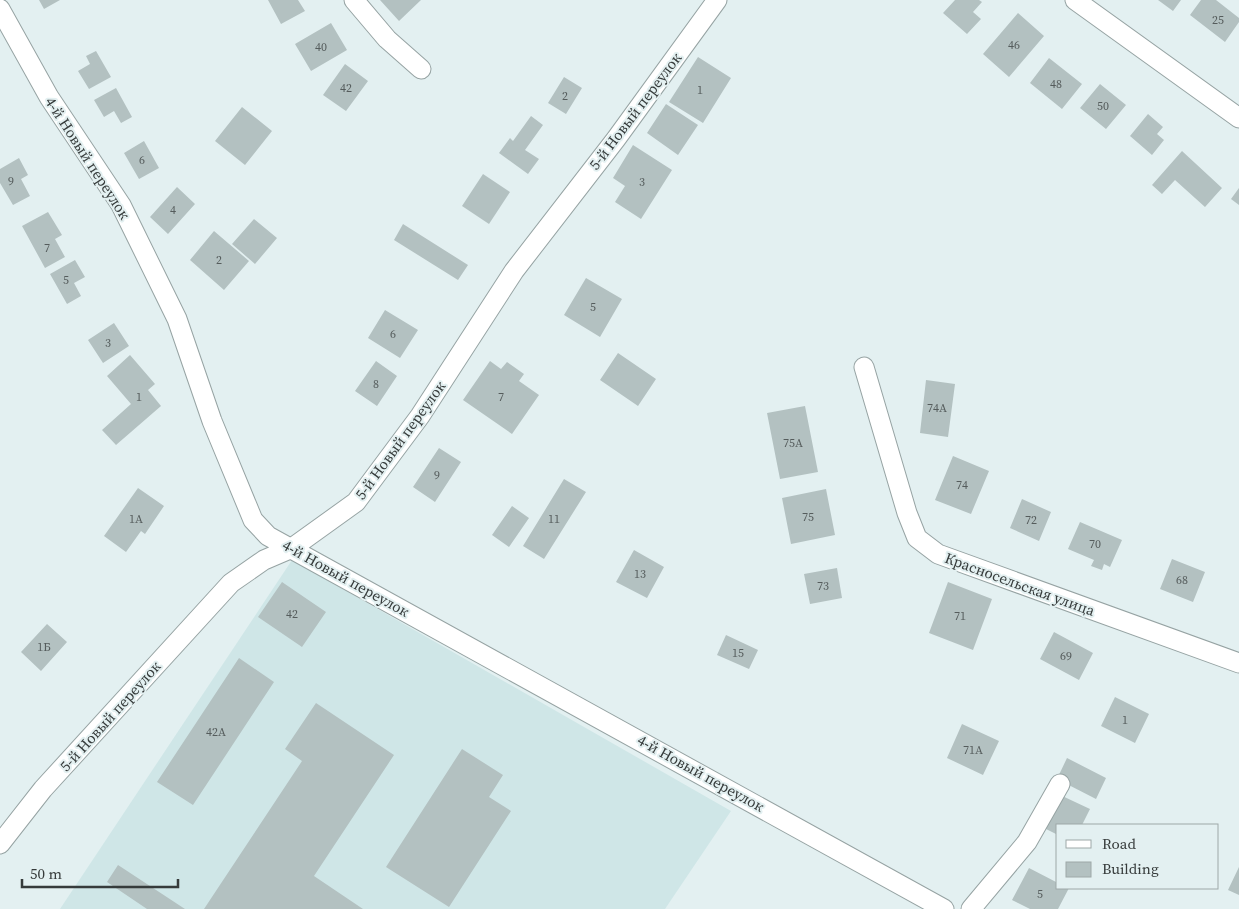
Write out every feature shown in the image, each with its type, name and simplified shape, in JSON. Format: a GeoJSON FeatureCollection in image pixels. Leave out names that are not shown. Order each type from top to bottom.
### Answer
{"type":"FeatureCollection","features":[{"type":"Feature","properties":{"kind":"street"},"geometry":{"type":"LineString","coordinates":[[354,0],[387,39],[421,69]]}},
{"type":"Feature","properties":{"kind":"street","name":"5-й Новый переулок"},"geometry":{"type":"LineString","coordinates":[[0,844],[43,789],[231,583],[264,560],[292,548],[356,502],[420,416],[514,271],[616,139],[717,0]]}},
{"type":"Feature","properties":{"kind":"street"},"geometry":{"type":"LineString","coordinates":[[1075,0],[1239,118]]}},
{"type":"Feature","properties":{"kind":"street","name":"4-й Новый переулок"},"geometry":{"type":"LineString","coordinates":[[0,9],[49,97],[122,205],[177,319],[212,421],[252,520],[268,536],[944,909]]}},
{"type":"Feature","properties":{"kind":"street","name":"Красносельская улица"},"geometry":{"type":"LineString","coordinates":[[864,367],[907,513],[917,538],[938,554],[1239,663]]}},
{"type":"Feature","properties":{"kind":"street"},"geometry":{"type":"LineString","coordinates":[[971,909],[1027,842],[1060,784]]}},
{"type":"Feature","properties":{"kind":"shaded area"},"geometry":{"type":"Polygon","coordinates":[[[292,560],[731,811],[665,909],[60,909],[292,560]]]}},
{"type":"Feature","properties":{"kind":"building"},"geometry":{"type":"Polygon","coordinates":[[[39,0],[60,0],[44,9],[39,0]]]}},
{"type":"Feature","properties":{"kind":"building"},"geometry":{"type":"Polygon","coordinates":[[[268,0],[298,0],[305,11],[281,24],[268,0]]]}},
{"type":"Feature","properties":{"kind":"building"},"geometry":{"type":"Polygon","coordinates":[[[380,0],[421,0],[399,21],[380,0]]]}},
{"type":"Feature","properties":{"kind":"building"},"geometry":{"type":"Polygon","coordinates":[[[955,0],[979,0],[982,2],[973,12],[981,19],[967,34],[943,13],[955,0]]]}},
{"type":"Feature","properties":{"kind":"building"},"geometry":{"type":"Polygon","coordinates":[[[1158,0],[1181,0],[1173,11],[1158,0]]]}},
{"type":"Feature","properties":{"kind":"building"},"geometry":{"type":"Polygon","coordinates":[[[1201,0],[1216,0],[1239,18],[1239,22],[1225,42],[1190,15],[1201,0]]]}},
{"type":"Feature","properties":{"kind":"building"},"geometry":{"type":"Polygon","coordinates":[[[1018,13],[1044,36],[1009,77],[983,54],[1018,13]]]}},
{"type":"Feature","properties":{"kind":"building"},"geometry":{"type":"Polygon","coordinates":[[[331,23],[347,50],[311,71],[295,44],[331,23]]]}},
{"type":"Feature","properties":{"kind":"building"},"geometry":{"type":"Polygon","coordinates":[[[96,51],[111,77],[89,89],[78,71],[90,64],[86,56],[96,51]]]}},
{"type":"Feature","properties":{"kind":"building"},"geometry":{"type":"Polygon","coordinates":[[[698,57],[731,78],[703,123],[669,102],[698,57]]]}},
{"type":"Feature","properties":{"kind":"building"},"geometry":{"type":"Polygon","coordinates":[[[1049,58],[1082,84],[1062,109],[1030,83],[1049,58]]]}},
{"type":"Feature","properties":{"kind":"building"},"geometry":{"type":"Polygon","coordinates":[[[345,64],[368,81],[346,111],[323,95],[345,64]]]}},
{"type":"Feature","properties":{"kind":"building"},"geometry":{"type":"Polygon","coordinates":[[[564,77],[582,88],[566,114],[548,103],[564,77]]]}},
{"type":"Feature","properties":{"kind":"building"},"geometry":{"type":"Polygon","coordinates":[[[1100,84],[1126,105],[1106,129],[1080,108],[1100,84]]]}},
{"type":"Feature","properties":{"kind":"building"},"geometry":{"type":"Polygon","coordinates":[[[116,88],[132,117],[121,123],[114,111],[104,117],[94,100],[116,88]]]}},
{"type":"Feature","properties":{"kind":"building"},"geometry":{"type":"Polygon","coordinates":[[[666,104],[698,125],[678,155],[647,133],[666,104]]]}},
{"type":"Feature","properties":{"kind":"building"},"geometry":{"type":"Polygon","coordinates":[[[242,107],[272,131],[245,165],[215,141],[242,107]]]}},
{"type":"Feature","properties":{"kind":"building"},"geometry":{"type":"Polygon","coordinates":[[[1148,114],[1163,127],[1157,134],[1164,140],[1152,155],[1130,136],[1148,114]]]}},
{"type":"Feature","properties":{"kind":"building"},"geometry":{"type":"Polygon","coordinates":[[[531,116],[543,125],[525,150],[539,159],[528,174],[499,153],[510,138],[513,141],[531,116]]]}},
{"type":"Feature","properties":{"kind":"building"},"geometry":{"type":"Polygon","coordinates":[[[144,141],[159,168],[139,179],[124,153],[144,141]]]}},
{"type":"Feature","properties":{"kind":"building"},"geometry":{"type":"Polygon","coordinates":[[[633,145],[672,170],[641,219],[615,202],[625,186],[613,178],[633,145]]]}},
{"type":"Feature","properties":{"kind":"building"},"geometry":{"type":"Polygon","coordinates":[[[1182,151],[1222,188],[1205,207],[1175,180],[1162,194],[1152,185],[1182,151]]]}},
{"type":"Feature","properties":{"kind":"building"},"geometry":{"type":"Polygon","coordinates":[[[19,158],[28,175],[21,179],[30,196],[13,205],[0,183],[0,169],[19,158]]]}},
{"type":"Feature","properties":{"kind":"building"},"geometry":{"type":"Polygon","coordinates":[[[483,174],[510,192],[489,224],[462,206],[483,174]]]}},
{"type":"Feature","properties":{"kind":"building"},"geometry":{"type":"Polygon","coordinates":[[[177,187],[195,204],[168,234],[150,217],[177,187]]]}},
{"type":"Feature","properties":{"kind":"building"},"geometry":{"type":"Polygon","coordinates":[[[1239,188],[1239,205],[1231,199],[1239,188]]]}},
{"type":"Feature","properties":{"kind":"building"},"geometry":{"type":"Polygon","coordinates":[[[48,212],[62,235],[55,239],[65,257],[45,268],[22,226],[48,212]]]}},
{"type":"Feature","properties":{"kind":"building"},"geometry":{"type":"Polygon","coordinates":[[[254,219],[277,238],[255,264],[232,244],[254,219]]]}},
{"type":"Feature","properties":{"kind":"building"},"geometry":{"type":"Polygon","coordinates":[[[403,224],[468,265],[458,280],[394,240],[403,224]]]}},
{"type":"Feature","properties":{"kind":"building"},"geometry":{"type":"Polygon","coordinates":[[[214,231],[249,261],[224,290],[190,260],[214,231]]]}},
{"type":"Feature","properties":{"kind":"building"},"geometry":{"type":"Polygon","coordinates":[[[75,260],[85,277],[74,283],[81,296],[67,304],[50,274],[75,260]]]}},
{"type":"Feature","properties":{"kind":"building"},"geometry":{"type":"Polygon","coordinates":[[[586,278],[622,299],[600,337],[564,315],[586,278]]]}},
{"type":"Feature","properties":{"kind":"building"},"geometry":{"type":"Polygon","coordinates":[[[385,310],[418,330],[400,358],[368,338],[385,310]]]}},
{"type":"Feature","properties":{"kind":"building"},"geometry":{"type":"Polygon","coordinates":[[[114,323],[129,346],[103,363],[88,340],[114,323]]]}},
{"type":"Feature","properties":{"kind":"building"},"geometry":{"type":"Polygon","coordinates":[[[618,353],[656,379],[638,406],[600,380],[618,353]]]}},
{"type":"Feature","properties":{"kind":"building"},"geometry":{"type":"Polygon","coordinates":[[[130,355],[155,384],[148,390],[161,406],[116,445],[102,430],[131,404],[107,376],[130,355]]]}},
{"type":"Feature","properties":{"kind":"building"},"geometry":{"type":"Polygon","coordinates":[[[376,361],[397,376],[377,406],[355,391],[376,361]]]}},
{"type":"Feature","properties":{"kind":"building"},"geometry":{"type":"Polygon","coordinates":[[[490,361],[501,369],[507,362],[524,374],[519,381],[539,395],[512,434],[463,400],[490,361]]]}},
{"type":"Feature","properties":{"kind":"building"},"geometry":{"type":"Polygon","coordinates":[[[926,380],[955,384],[948,437],[920,433],[926,380]]]}},
{"type":"Feature","properties":{"kind":"building"},"geometry":{"type":"Polygon","coordinates":[[[805,406],[818,472],[780,479],[767,413],[805,406]]]}},
{"type":"Feature","properties":{"kind":"building"},"geometry":{"type":"Polygon","coordinates":[[[439,448],[461,462],[435,502],[413,487],[439,448]]]}},
{"type":"Feature","properties":{"kind":"building"},"geometry":{"type":"Polygon","coordinates":[[[953,456],[989,471],[971,514],[935,500],[953,456]]]}},
{"type":"Feature","properties":{"kind":"building"},"geometry":{"type":"Polygon","coordinates":[[[564,479],[586,492],[544,559],[523,546],[564,479]]]}},
{"type":"Feature","properties":{"kind":"building"},"geometry":{"type":"Polygon","coordinates":[[[138,488],[164,506],[145,534],[141,531],[126,552],[104,536],[138,488]]]}},
{"type":"Feature","properties":{"kind":"building"},"geometry":{"type":"Polygon","coordinates":[[[826,489],[835,535],[791,544],[782,498],[826,489]]]}},
{"type":"Feature","properties":{"kind":"building"},"geometry":{"type":"Polygon","coordinates":[[[1022,499],[1051,512],[1039,541],[1010,528],[1022,499]]]}},
{"type":"Feature","properties":{"kind":"building"},"geometry":{"type":"Polygon","coordinates":[[[512,506],[529,518],[509,547],[492,535],[512,506]]]}},
{"type":"Feature","properties":{"kind":"building"},"geometry":{"type":"Polygon","coordinates":[[[1080,522],[1122,540],[1110,567],[1104,564],[1102,570],[1091,566],[1094,560],[1068,549],[1080,522]]]}},
{"type":"Feature","properties":{"kind":"building"},"geometry":{"type":"Polygon","coordinates":[[[634,550],[664,567],[647,598],[616,582],[634,550]]]}},
{"type":"Feature","properties":{"kind":"building"},"geometry":{"type":"Polygon","coordinates":[[[1172,559],[1205,572],[1193,602],[1160,589],[1172,559]]]}},
{"type":"Feature","properties":{"kind":"building"},"geometry":{"type":"Polygon","coordinates":[[[837,568],[842,598],[810,604],[804,574],[837,568]]]}},
{"type":"Feature","properties":{"kind":"building"},"geometry":{"type":"Polygon","coordinates":[[[282,582],[326,612],[302,647],[258,617],[282,582]]]}},
{"type":"Feature","properties":{"kind":"building"},"geometry":{"type":"Polygon","coordinates":[[[948,582],[992,599],[973,650],[929,633],[948,582]]]}},
{"type":"Feature","properties":{"kind":"building"},"geometry":{"type":"Polygon","coordinates":[[[47,624],[67,642],[41,671],[21,652],[47,624]]]}},
{"type":"Feature","properties":{"kind":"building"},"geometry":{"type":"Polygon","coordinates":[[[1054,632],[1093,653],[1079,680],[1040,659],[1054,632]]]}},
{"type":"Feature","properties":{"kind":"building"},"geometry":{"type":"Polygon","coordinates":[[[726,635],[758,650],[749,669],[717,655],[726,635]]]}},
{"type":"Feature","properties":{"kind":"building"},"geometry":{"type":"Polygon","coordinates":[[[239,658],[274,682],[193,805],[157,782],[239,658]]]}},
{"type":"Feature","properties":{"kind":"building"},"geometry":{"type":"Polygon","coordinates":[[[1115,697],[1149,714],[1135,743],[1101,726],[1115,697]]]}},
{"type":"Feature","properties":{"kind":"building"},"geometry":{"type":"Polygon","coordinates":[[[316,703],[394,755],[314,876],[363,909],[204,909],[302,761],[285,749],[316,703]]]}},
{"type":"Feature","properties":{"kind":"building"},"geometry":{"type":"Polygon","coordinates":[[[962,724],[999,741],[983,775],[947,758],[962,724]]]}},
{"type":"Feature","properties":{"kind":"building"},"geometry":{"type":"Polygon","coordinates":[[[462,749],[503,775],[489,797],[511,811],[449,907],[386,867],[462,749]]]}},
{"type":"Feature","properties":{"kind":"building"},"geometry":{"type":"Polygon","coordinates":[[[1067,758],[1106,778],[1096,799],[1057,779],[1067,758]]]}},
{"type":"Feature","properties":{"kind":"building"},"geometry":{"type":"Polygon","coordinates":[[[1058,794],[1090,809],[1082,824],[1056,824],[1056,834],[1042,827],[1058,794]]]}},
{"type":"Feature","properties":{"kind":"building"},"geometry":{"type":"Polygon","coordinates":[[[118,865],[185,909],[147,909],[107,882],[118,865]]]}},
{"type":"Feature","properties":{"kind":"building"},"geometry":{"type":"Polygon","coordinates":[[[1239,867],[1239,895],[1228,890],[1239,867]]]}},
{"type":"Feature","properties":{"kind":"building"},"geometry":{"type":"Polygon","coordinates":[[[1029,868],[1056,882],[1056,889],[1068,889],[1058,909],[1030,909],[1012,900],[1029,868]]]}}]}
